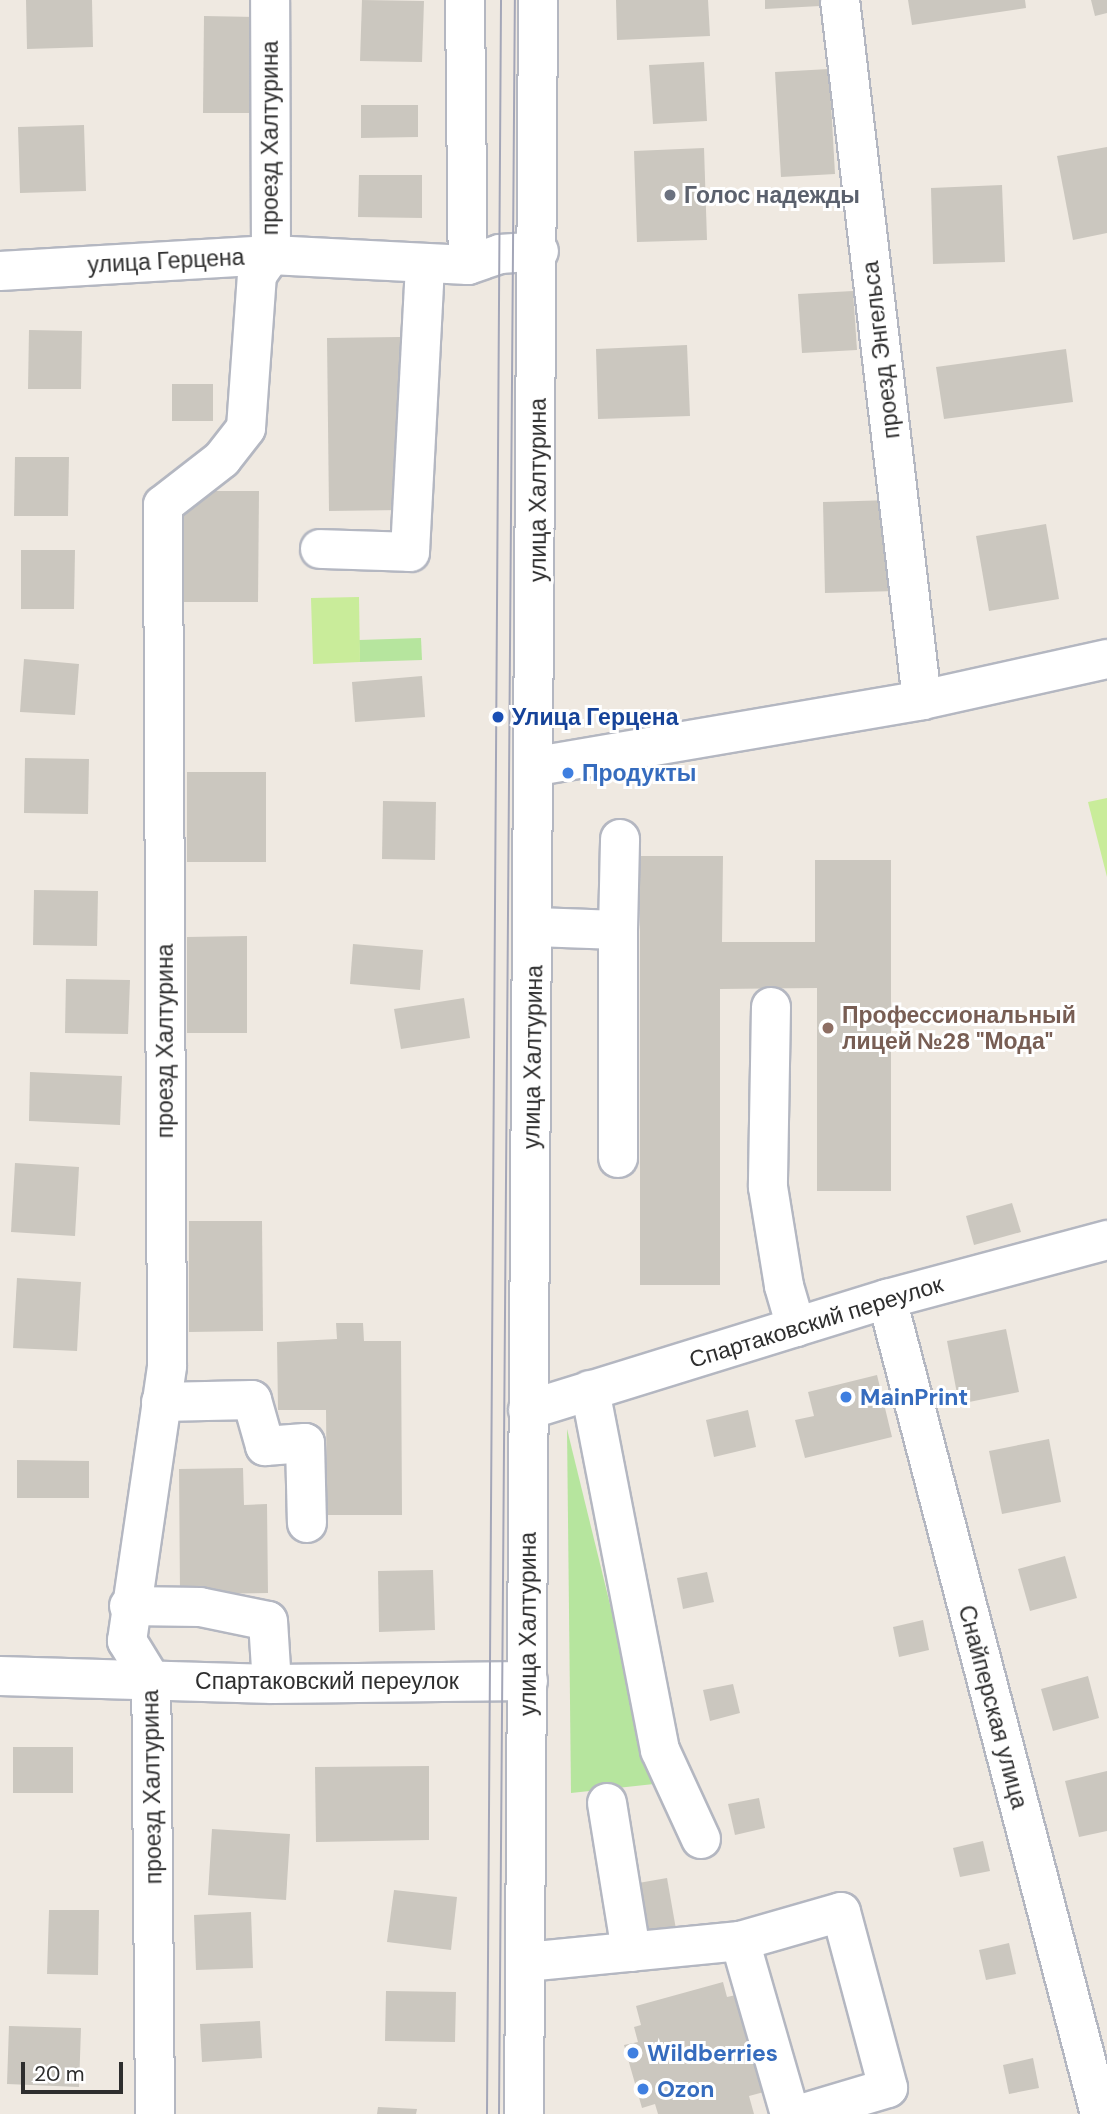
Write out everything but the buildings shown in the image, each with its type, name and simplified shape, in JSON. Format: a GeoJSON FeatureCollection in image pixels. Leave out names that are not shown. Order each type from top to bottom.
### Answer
{"type":"FeatureCollection","features":[{"type":"Feature","properties":{"kind":"street","name":"проезд Халтурина"},"geometry":{"type":"LineString","coordinates":[[155,2114],[151,1680],[127,1641],[129,1606],[167,1366],[163,505],[222,459],[246,428],[257,275],[271,255],[270,0]]}},
{"type":"Feature","properties":{"kind":"street"},"geometry":{"type":"LineString","coordinates":[[465,0],[468,265]]}},
{"type":"Feature","properties":{"kind":"street","name":"улица Халтурина"},"geometry":{"type":"LineString","coordinates":[[524,2114],[528,1410],[537,766],[538,0]]}},
{"type":"Feature","properties":{"kind":"street","name":"проезд Энгельса"},"geometry":{"type":"LineString","coordinates":[[840,0],[922,700]]}},
{"type":"Feature","properties":{"kind":"street","name":"улица Герцена"},"geometry":{"type":"LineString","coordinates":[[0,271],[271,255],[468,265],[500,254],[539,251]]}},
{"type":"Feature","properties":{"kind":"street"},"geometry":{"type":"LineString","coordinates":[[320,549],[410,552],[425,263]]}},
{"type":"Feature","properties":{"kind":"street"},"geometry":{"type":"LineString","coordinates":[[537,766],[922,700],[1107,659]]}},
{"type":"Feature","properties":{"kind":"street"},"geometry":{"type":"LineString","coordinates":[[618,1158],[620,839]]}},
{"type":"Feature","properties":{"kind":"street"},"geometry":{"type":"LineString","coordinates":[[535,927],[618,930]]}},
{"type":"Feature","properties":{"kind":"street"},"geometry":{"type":"LineString","coordinates":[[771,1007],[768,1186],[784,1286],[796,1327]]}},
{"type":"Feature","properties":{"kind":"street","name":"Спартаковский переулок"},"geometry":{"type":"LineString","coordinates":[[528,1410],[887,1299],[1107,1240]]}},
{"type":"Feature","properties":{"kind":"street","name":"Снайперская улица"},"geometry":{"type":"LineString","coordinates":[[887,1299],[1100,2114]]}},
{"type":"Feature","properties":{"kind":"street"},"geometry":{"type":"LineString","coordinates":[[590,1390],[660,1750],[701,1839]]}},
{"type":"Feature","properties":{"kind":"street"},"geometry":{"type":"LineString","coordinates":[[161,1402],[252,1400],[265,1446],[305,1443],[307,1522]]}},
{"type":"Feature","properties":{"kind":"street"},"geometry":{"type":"LineString","coordinates":[[129,1606],[200,1607],[268,1622],[272,1684]]}},
{"type":"Feature","properties":{"kind":"street","name":"Спартаковский переулок"},"geometry":{"type":"LineString","coordinates":[[0,1676],[272,1684],[528,1681]]}},
{"type":"Feature","properties":{"kind":"street"},"geometry":{"type":"LineString","coordinates":[[607,1803],[631,1952]]}},
{"type":"Feature","properties":{"kind":"street"},"geometry":{"type":"LineString","coordinates":[[526,1962],[740,1941],[841,1912],[888,2088],[800,2114]]}},
{"type":"Feature","properties":{"kind":"street"},"geometry":{"type":"LineString","coordinates":[[740,1941],[790,2114]]}},
{"type":"Feature","properties":{"kind":"green space"},"geometry":{"type":"Polygon","coordinates":[[[359,597],[360,662],[313,664],[311,598],[359,597]]]}},
{"type":"Feature","properties":{"kind":"green space"},"geometry":{"type":"Polygon","coordinates":[[[421,638],[422,660],[360,662],[359,640],[421,638]]]}},
{"type":"Feature","properties":{"kind":"green space"},"geometry":{"type":"Polygon","coordinates":[[[1107,798],[1107,877],[1088,802],[1107,798]]]}},
{"type":"Feature","properties":{"kind":"green space"},"geometry":{"type":"Polygon","coordinates":[[[567,1429],[654,1784],[571,1793],[567,1429]]]}},
{"type":"Feature","properties":{"kind":"tram line"},"geometry":{"type":"LineString","coordinates":[[487,2114],[501,0]]}},
{"type":"Feature","properties":{"kind":"tram line"},"geometry":{"type":"LineString","coordinates":[[499,2114],[515,0]]}},
{"type":"Feature","properties":{"kind":"place","name":"Голос надежды"},"geometry":{"type":"Point","coordinates":[670,195]}},
{"type":"Feature","properties":{"kind":"place","name":"Улица Герцена"},"geometry":{"type":"Point","coordinates":[498,717]}},
{"type":"Feature","properties":{"kind":"place","name":"Продукты"},"geometry":{"type":"Point","coordinates":[568,773]}},
{"type":"Feature","properties":{"kind":"place","name":"Профессиональный лицей №28 \"Мода\""},"geometry":{"type":"Point","coordinates":[828,1028]}},
{"type":"Feature","properties":{"kind":"place","name":"MainPrint"},"geometry":{"type":"Point","coordinates":[846,1397]}},
{"type":"Feature","properties":{"kind":"place","name":"Wildberries"},"geometry":{"type":"Point","coordinates":[633,2053]}},
{"type":"Feature","properties":{"kind":"place","name":"Ozon"},"geometry":{"type":"Point","coordinates":[643,2089]}}]}
